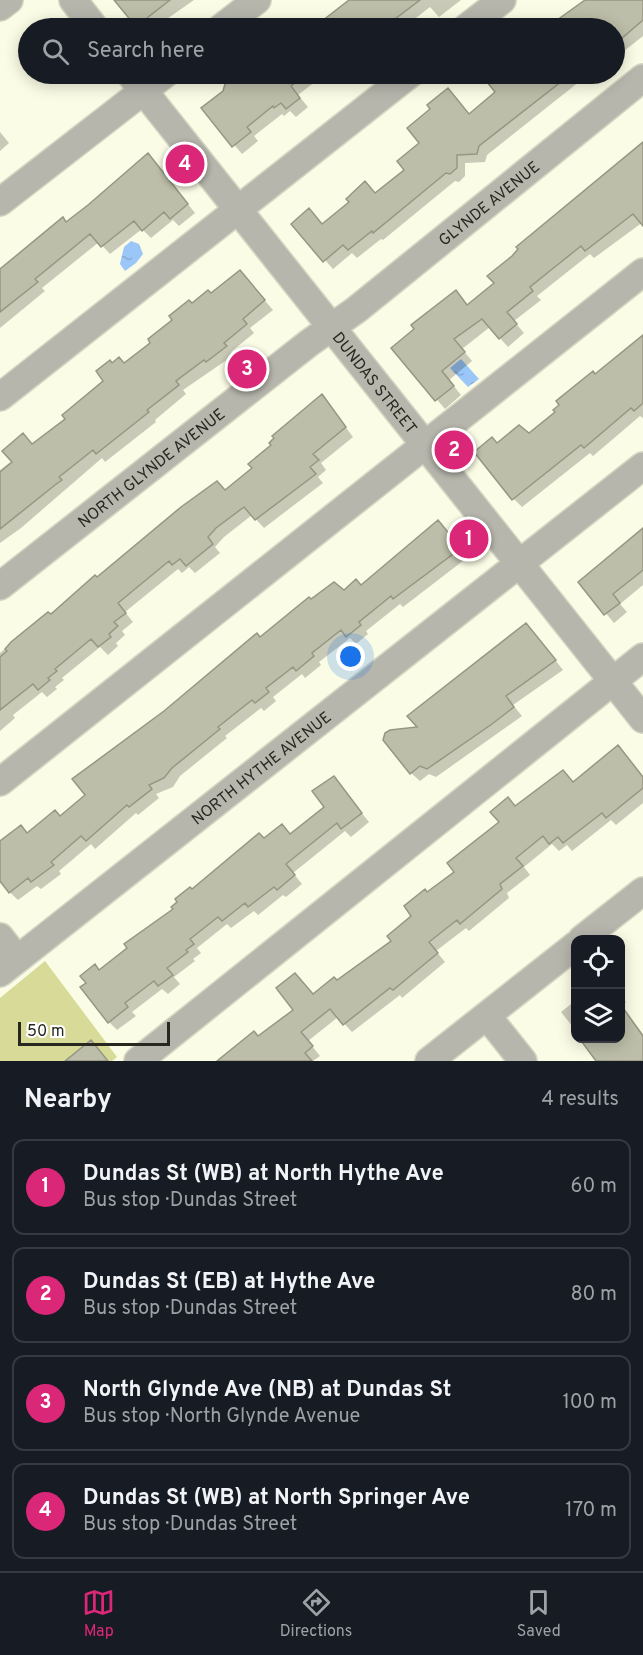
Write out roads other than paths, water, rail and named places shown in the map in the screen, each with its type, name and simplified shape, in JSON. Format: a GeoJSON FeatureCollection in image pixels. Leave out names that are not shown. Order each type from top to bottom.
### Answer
{"type":"FeatureCollection","features":[{"type":"Feature","properties":{"kind":"street"},"geometry":{"type":"LineString","coordinates":[[0,7],[9,0]]}},
{"type":"Feature","properties":{"kind":"street"},"geometry":{"type":"LineString","coordinates":[[74,0],[88,18]]}},
{"type":"Feature","properties":{"kind":"street"},"geometry":{"type":"LineString","coordinates":[[234,18],[257,0]]}},
{"type":"Feature","properties":{"kind":"street"},"geometry":{"type":"LineString","coordinates":[[479,18],[502,0]]}},
{"type":"Feature","properties":{"kind":"street","name":"GLYNDE AVENUE"},"geometry":{"type":"LineString","coordinates":[[332,327],[643,78]]}},
{"type":"Feature","properties":{"kind":"street"},"geometry":{"type":"LineString","coordinates":[[0,202],[135,84]]}},
{"type":"Feature","properties":{"kind":"street","name":"DUNDAS STREET"},"geometry":{"type":"LineString","coordinates":[[139,84],[643,719]]}},
{"type":"Feature","properties":{"kind":"street"},"geometry":{"type":"LineString","coordinates":[[0,397],[397,84]]}},
{"type":"Feature","properties":{"kind":"street"},"geometry":{"type":"LineString","coordinates":[[0,782],[643,272]]}},
{"type":"Feature","properties":{"kind":"street","name":"NORTH GLYNDE AVENUE"},"geometry":{"type":"LineString","coordinates":[[0,586],[332,327]]}},
{"type":"Feature","properties":{"kind":"street","name":"NORTH HYTHE AVENUE"},"geometry":{"type":"LineString","coordinates":[[9,966],[333,708],[643,466]]}},
{"type":"Feature","properties":{"kind":"street"},"geometry":{"type":"LineString","coordinates":[[138,1061],[643,657]]}},
{"type":"Feature","properties":{"kind":"street"},"geometry":{"type":"LineString","coordinates":[[587,935],[643,891]]}},
{"type":"Feature","properties":{"kind":"street"},"geometry":{"type":"LineString","coordinates":[[0,937],[9,966]]}},
{"type":"Feature","properties":{"kind":"street"},"geometry":{"type":"LineString","coordinates":[[429,1061],[571,949]]}},
{"type":"Feature","properties":{"kind":"street"},"geometry":{"type":"LineString","coordinates":[[487,1016],[523,1061]]}},
{"type":"Feature","properties":{"kind":"water"},"geometry":{"type":"Polygon","coordinates":[[[131,241],[139,244],[143,254],[125,271],[120,264],[124,247],[131,241]]]}},
{"type":"Feature","properties":{"kind":"water"},"geometry":{"type":"Polygon","coordinates":[[[461,359],[479,379],[468,387],[450,368],[461,359]]]}},
{"type":"Feature","properties":{"kind":"place","name":"Dundas St (WB) at North Springer Ave"},"geometry":{"type":"Point","coordinates":[185,164]}},
{"type":"Feature","properties":{"kind":"place","name":"North Glynde Ave (NB) at Dundas St"},"geometry":{"type":"Point","coordinates":[247,369]}},
{"type":"Feature","properties":{"kind":"place","name":"Dundas St (EB) at Hythe Ave"},"geometry":{"type":"Point","coordinates":[454,450]}},
{"type":"Feature","properties":{"kind":"place","name":"Dundas St (WB) at North Hythe Ave"},"geometry":{"type":"Point","coordinates":[469,539]}}]}
